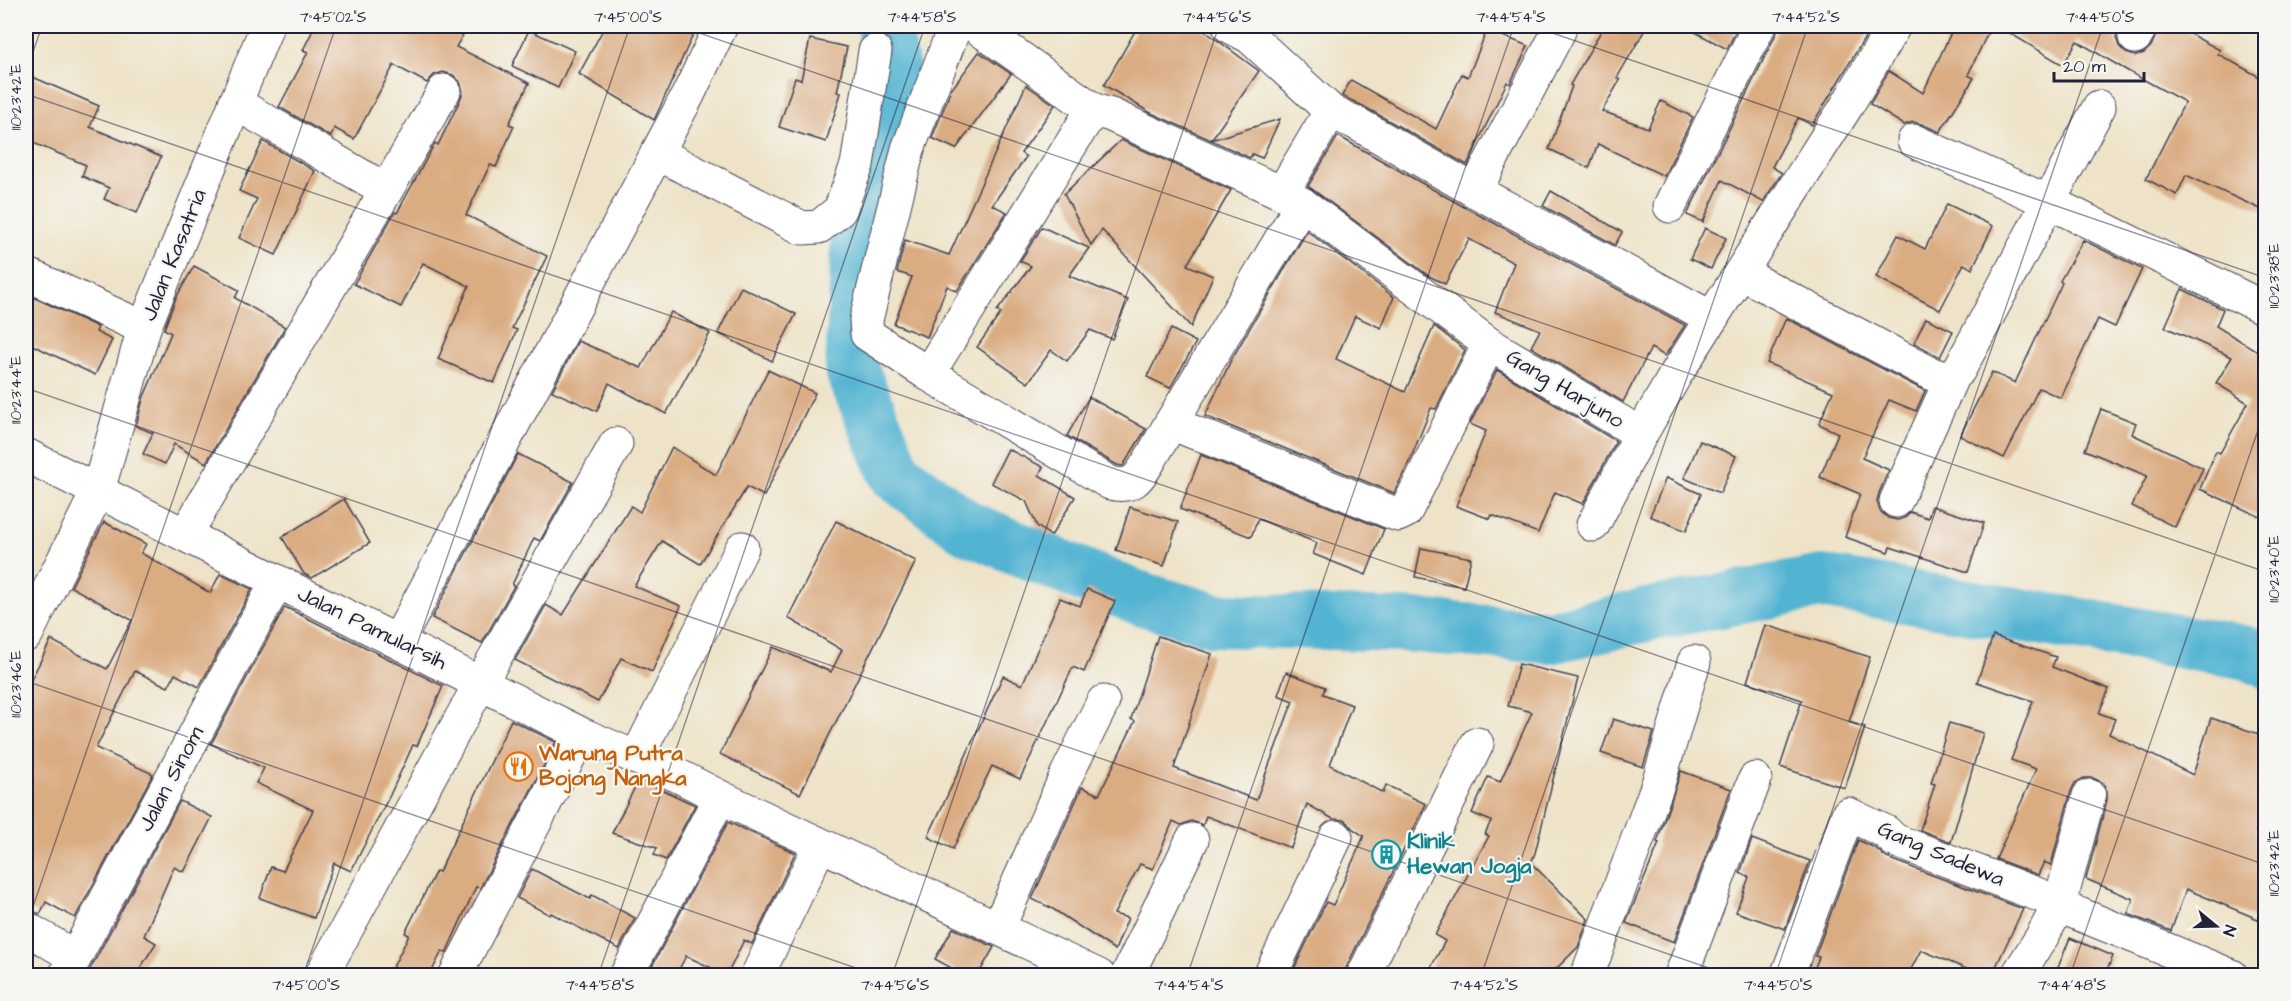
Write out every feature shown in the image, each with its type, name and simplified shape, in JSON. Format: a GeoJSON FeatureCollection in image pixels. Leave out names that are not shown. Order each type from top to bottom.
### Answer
{"type":"FeatureCollection","features":[{"type":"Feature","properties":{"kind":"street","name":"Jalan Kasatria"},"geometry":{"type":"LineString","coordinates":[[26,635],[98,491],[144,328],[267,26]]}},
{"type":"Feature","properties":{"kind":"street"},"geometry":{"type":"LineString","coordinates":[[398,641],[657,153],[721,26]]}},
{"type":"Feature","properties":{"kind":"street"},"geometry":{"type":"LineString","coordinates":[[955,26],[908,149],[866,320],[867,334],[928,374],[1092,473],[1118,485],[1129,483],[1139,476],[1171,423],[1292,199],[1329,114],[1333,113]]}},
{"type":"Feature","properties":{"kind":"street","name":"Gang Harjuno"},"geometry":{"type":"LineString","coordinates":[[975,26],[1094,110],[1292,199],[1489,344],[1641,434]]}},
{"type":"Feature","properties":{"kind":"street"},"geometry":{"type":"LineString","coordinates":[[1229,26],[1250,37],[1333,113],[1354,122],[1475,191],[1712,318]]}},
{"type":"Feature","properties":{"kind":"street"},"geometry":{"type":"LineString","coordinates":[[1670,206],[1759,26]]}},
{"type":"Feature","properties":{"kind":"street"},"geometry":{"type":"LineString","coordinates":[[1593,525],[1641,434],[1846,107],[1894,26]]}},
{"type":"Feature","properties":{"kind":"street"},"geometry":{"type":"LineString","coordinates":[[1475,191],[1558,31]]}},
{"type":"Feature","properties":{"kind":"street"},"geometry":{"type":"LineString","coordinates":[[657,153],[802,228],[819,227],[840,210],[857,165],[875,51]]}},
{"type":"Feature","properties":{"kind":"street"},"geometry":{"type":"LineString","coordinates":[[186,534],[444,91]]}},
{"type":"Feature","properties":{"kind":"street"},"geometry":{"type":"LineString","coordinates":[[235,103],[386,190]]}},
{"type":"Feature","properties":{"kind":"street"},"geometry":{"type":"LineString","coordinates":[[1896,501],[1953,375],[1959,370],[2099,107]]}},
{"type":"Feature","properties":{"kind":"street"},"geometry":{"type":"LineString","coordinates":[[928,374],[1094,110]]}},
{"type":"Feature","properties":{"kind":"street"},"geometry":{"type":"LineString","coordinates":[[1914,141],[2049,202],[2265,309]]}},
{"type":"Feature","properties":{"kind":"street"},"geometry":{"type":"LineString","coordinates":[[1741,273],[1928,372],[1944,377],[1953,375]]}},
{"type":"Feature","properties":{"kind":"street"},"geometry":{"type":"LineString","coordinates":[[26,274],[144,328]]}},
{"type":"Feature","properties":{"kind":"street"},"geometry":{"type":"LineString","coordinates":[[1171,423],[1398,514],[1406,511],[1489,344]]}},
{"type":"Feature","properties":{"kind":"street"},"geometry":{"type":"LineString","coordinates":[[321,975],[481,682],[616,444]]}},
{"type":"Feature","properties":{"kind":"street","name":"Jalan Pamularsih"},"geometry":{"type":"LineString","coordinates":[[26,455],[481,682],[580,734],[637,757],[1099,975]]}},
{"type":"Feature","properties":{"kind":"street"},"geometry":{"type":"LineString","coordinates":[[637,757],[742,548]]}},
{"type":"Feature","properties":{"kind":"street","name":"Jalan Sinom"},"geometry":{"type":"LineString","coordinates":[[70,966],[277,582]]}},
{"type":"Feature","properties":{"kind":"street"},"geometry":{"type":"LineString","coordinates":[[1587,975],[1658,784],[1694,662]]}},
{"type":"Feature","properties":{"kind":"street"},"geometry":{"type":"LineString","coordinates":[[998,928],[1067,774],[1104,702]]}},
{"type":"Feature","properties":{"kind":"street"},"geometry":{"type":"LineString","coordinates":[[455,975],[580,734]]}},
{"type":"Feature","properties":{"kind":"street"},"geometry":{"type":"LineString","coordinates":[[1363,975],[1477,744]]}},
{"type":"Feature","properties":{"kind":"street"},"geometry":{"type":"LineString","coordinates":[[1681,975],[1755,779]]}},
{"type":"Feature","properties":{"kind":"street"},"geometry":{"type":"LineString","coordinates":[[2017,975],[2043,935],[2059,904],[2090,796]]}},
{"type":"Feature","properties":{"kind":"street"},"geometry":{"type":"LineString","coordinates":[[626,975],[720,797]]}},
{"type":"Feature","properties":{"kind":"street","name":"Gang Sadewa"},"geometry":{"type":"LineString","coordinates":[[1787,975],[1848,814],[1886,832],[1894,840],[2232,975]]}},
{"type":"Feature","properties":{"kind":"street"},"geometry":{"type":"LineString","coordinates":[[1270,975],[1336,837]]}},
{"type":"Feature","properties":{"kind":"street"},"geometry":{"type":"LineString","coordinates":[[1127,975],[1192,840]]}},
{"type":"Feature","properties":{"kind":"street"},"geometry":{"type":"LineString","coordinates":[[757,975],[820,844]]}},
{"type":"Feature","properties":{"kind":"street"},"geometry":{"type":"LineString","coordinates":[[26,928],[70,966]]}},
{"type":"Feature","properties":{"kind":"building"},"geometry":{"type":"Polygon","coordinates":[[[315,26],[468,26],[456,47],[529,83],[509,124],[514,126],[496,167],[490,165],[466,215],[547,256],[512,328],[517,330],[494,383],[438,359],[469,286],[423,263],[401,307],[354,284],[395,212],[397,213],[435,143],[438,145],[463,92],[460,82],[453,75],[443,72],[434,75],[427,83],[394,65],[354,139],[334,128],[331,137],[279,107],[308,52],[303,50],[315,26]]]}},
{"type":"Feature","properties":{"kind":"building"},"geometry":{"type":"Polygon","coordinates":[[[605,26],[697,26],[654,120],[579,74],[605,26]]]}},
{"type":"Feature","properties":{"kind":"building"},"geometry":{"type":"Polygon","coordinates":[[[1138,26],[1198,26],[1259,71],[1211,140],[1149,112],[1104,85],[1138,26]]]}},
{"type":"Feature","properties":{"kind":"building"},"geometry":{"type":"Polygon","coordinates":[[[1604,26],[1647,26],[1617,78],[1620,80],[1602,111],[1648,128],[1661,101],[1693,117],[1664,176],[1598,144],[1589,168],[1549,149],[1572,86],[1570,85],[1604,26]]]}},
{"type":"Feature","properties":{"kind":"building"},"geometry":{"type":"Polygon","coordinates":[[[1684,26],[1738,26],[1727,49],[1684,26]]]}},
{"type":"Feature","properties":{"kind":"building"},"geometry":{"type":"Polygon","coordinates":[[[1778,26],[1872,26],[1812,125],[1798,118],[1772,167],[1782,173],[1763,202],[1722,180],[1703,222],[1687,215],[1778,26]]]}},
{"type":"Feature","properties":{"kind":"building"},"geometry":{"type":"Polygon","coordinates":[[[1954,26],[1991,26],[1968,75],[1974,78],[1940,132],[1913,122],[1904,125],[1870,104],[1889,71],[1923,93],[1954,26]]]}},
{"type":"Feature","properties":{"kind":"building"},"geometry":{"type":"Polygon","coordinates":[[[1998,26],[2120,26],[2116,37],[2119,46],[2126,53],[2135,56],[2144,53],[2151,46],[2160,26],[2175,26],[2220,50],[2218,54],[2265,80],[2265,211],[2186,175],[2177,195],[2146,179],[2185,102],[2077,41],[2063,65],[1998,26]]]}},
{"type":"Feature","properties":{"kind":"building"},"geometry":{"type":"Polygon","coordinates":[[[529,30],[575,51],[558,88],[512,66],[529,30]]]}},
{"type":"Feature","properties":{"kind":"building"},"geometry":{"type":"Polygon","coordinates":[[[1487,30],[1528,46],[1510,84],[1507,82],[1467,165],[1342,96],[1351,80],[1436,129],[1462,74],[1468,77],[1487,30]]]}},
{"type":"Feature","properties":{"kind":"building"},"geometry":{"type":"Polygon","coordinates":[[[810,39],[847,47],[837,92],[841,93],[826,142],[779,127],[795,78],[801,80],[810,39]]]}},
{"type":"Feature","properties":{"kind":"building"},"geometry":{"type":"Polygon","coordinates":[[[979,52],[1011,74],[956,149],[932,138],[951,90],[979,52]]]}},
{"type":"Feature","properties":{"kind":"building"},"geometry":{"type":"Polygon","coordinates":[[[26,74],[99,106],[90,127],[161,157],[137,213],[104,199],[109,188],[82,176],[86,165],[26,140],[26,74]]]}},
{"type":"Feature","properties":{"kind":"building"},"geometry":{"type":"Polygon","coordinates":[[[1026,85],[1055,105],[1021,153],[1026,157],[992,205],[1007,212],[957,291],[947,286],[927,337],[894,324],[912,277],[897,272],[905,240],[949,255],[1026,85]]]}},
{"type":"Feature","properties":{"kind":"building"},"geometry":{"type":"Polygon","coordinates":[[[1280,119],[1262,158],[1252,154],[1250,158],[1211,140],[1280,119]]]}},
{"type":"Feature","properties":{"kind":"building"},"geometry":{"type":"Polygon","coordinates":[[[1338,136],[1466,208],[1685,325],[1665,356],[1651,348],[1623,402],[1531,347],[1540,330],[1495,312],[1514,263],[1469,239],[1445,284],[1429,276],[1308,186],[1338,136]]]}},
{"type":"Feature","properties":{"kind":"building"},"geometry":{"type":"Polygon","coordinates":[[[1121,140],[1231,190],[1187,265],[1213,276],[1191,327],[1102,230],[1091,245],[1064,194],[1121,140]]]}},
{"type":"Feature","properties":{"kind":"building"},"geometry":{"type":"Polygon","coordinates":[[[263,141],[315,171],[276,255],[239,238],[257,199],[239,191],[263,141]]]}},
{"type":"Feature","properties":{"kind":"building"},"geometry":{"type":"Polygon","coordinates":[[[1551,191],[1622,232],[1615,245],[1543,206],[1551,191]]]}},
{"type":"Feature","properties":{"kind":"building"},"geometry":{"type":"Polygon","coordinates":[[[1947,204],[1993,226],[1972,269],[1964,264],[1940,310],[1876,277],[1898,235],[1925,249],[1947,204]]]}},
{"type":"Feature","properties":{"kind":"building"},"geometry":{"type":"Polygon","coordinates":[[[1042,227],[1089,248],[1069,276],[1128,300],[1112,339],[1090,330],[1067,361],[1051,350],[1028,383],[977,347],[1001,313],[997,311],[1031,266],[1020,261],[1042,227]]]}},
{"type":"Feature","properties":{"kind":"building"},"geometry":{"type":"Polygon","coordinates":[[[1705,228],[1726,238],[1711,269],[1690,259],[1705,228]]]}},
{"type":"Feature","properties":{"kind":"building"},"geometry":{"type":"Polygon","coordinates":[[[1307,231],[1394,297],[1381,328],[1355,316],[1336,359],[1405,392],[1434,326],[1465,350],[1436,409],[1431,408],[1394,493],[1205,416],[1231,360],[1307,231]]]}},
{"type":"Feature","properties":{"kind":"building"},"geometry":{"type":"Polygon","coordinates":[[[2083,240],[2142,269],[2115,327],[2098,319],[2061,398],[2039,388],[2004,458],[1960,436],[1992,372],[2015,383],[2062,283],[2060,281],[2083,240]]]}},
{"type":"Feature","properties":{"kind":"building"},"geometry":{"type":"Polygon","coordinates":[[[194,266],[239,290],[235,298],[285,327],[206,463],[174,444],[165,464],[143,454],[153,433],[136,426],[143,399],[171,333],[164,329],[176,298],[194,266]]]}},
{"type":"Feature","properties":{"kind":"building"},"geometry":{"type":"Polygon","coordinates":[[[741,287],[796,314],[772,361],[718,333],[741,287]]]}},
{"type":"Feature","properties":{"kind":"building"},"geometry":{"type":"Polygon","coordinates":[[[2182,289],[2223,309],[2216,326],[2265,356],[2265,519],[2200,489],[2216,451],[2220,453],[2248,403],[2216,383],[2232,357],[2165,327],[2182,289]]]}},
{"type":"Feature","properties":{"kind":"building"},"geometry":{"type":"Polygon","coordinates":[[[26,294],[98,327],[96,332],[112,340],[95,375],[26,342],[26,294]]]}},
{"type":"Feature","properties":{"kind":"building"},"geometry":{"type":"Polygon","coordinates":[[[671,312],[710,333],[666,414],[609,383],[597,411],[552,391],[578,341],[641,368],[671,312]]]}},
{"type":"Feature","properties":{"kind":"building"},"geometry":{"type":"Polygon","coordinates":[[[1786,318],[1925,391],[1916,411],[1889,400],[1862,458],[1889,470],[1877,502],[1880,511],[1888,518],[1898,520],[1906,517],[1910,512],[1928,518],[1932,506],[1984,523],[1968,572],[1890,547],[1888,552],[1845,537],[1860,494],[1820,477],[1838,433],[1819,424],[1833,392],[1767,363],[1786,318]]]}},
{"type":"Feature","properties":{"kind":"building"},"geometry":{"type":"Polygon","coordinates":[[[1926,318],[1953,331],[1940,357],[1914,343],[1926,318]]]}},
{"type":"Feature","properties":{"kind":"building"},"geometry":{"type":"Polygon","coordinates":[[[1171,329],[1196,342],[1170,388],[1147,377],[1171,329]]]}},
{"type":"Feature","properties":{"kind":"building"},"geometry":{"type":"Polygon","coordinates":[[[768,370],[815,393],[764,496],[747,487],[700,564],[662,541],[634,586],[681,606],[652,672],[621,658],[598,702],[515,660],[546,605],[563,615],[631,506],[640,512],[672,447],[716,475],[768,370]]]}},
{"type":"Feature","properties":{"kind":"building"},"geometry":{"type":"Polygon","coordinates":[[[1497,370],[1616,441],[1583,504],[1555,492],[1538,533],[1492,515],[1490,519],[1456,506],[1486,431],[1470,424],[1497,370]]]}},
{"type":"Feature","properties":{"kind":"building"},"geometry":{"type":"Polygon","coordinates":[[[1089,397],[1146,429],[1123,466],[1117,465],[1067,436],[1089,397]]]}},
{"type":"Feature","properties":{"kind":"building"},"geometry":{"type":"Polygon","coordinates":[[[2101,409],[2136,423],[2132,434],[2203,468],[2175,527],[2132,506],[2147,476],[2085,450],[2101,409]]]}},
{"type":"Feature","properties":{"kind":"building"},"geometry":{"type":"Polygon","coordinates":[[[1700,441],[1736,456],[1720,493],[1684,478],[1700,441]]]}},
{"type":"Feature","properties":{"kind":"building"},"geometry":{"type":"Polygon","coordinates":[[[1008,449],[1043,467],[1039,475],[1075,497],[1051,536],[1037,526],[1026,501],[991,483],[1008,449]]]}},
{"type":"Feature","properties":{"kind":"building"},"geometry":{"type":"Polygon","coordinates":[[[518,454],[573,482],[540,541],[534,538],[512,585],[514,586],[482,643],[432,618],[518,454]]]}},
{"type":"Feature","properties":{"kind":"building"},"geometry":{"type":"Polygon","coordinates":[[[1201,455],[1384,529],[1366,575],[1313,554],[1317,543],[1258,519],[1251,537],[1180,509],[1201,455]]]}},
{"type":"Feature","properties":{"kind":"building"},"geometry":{"type":"Polygon","coordinates":[[[1666,478],[1701,494],[1686,531],[1650,516],[1666,478]]]}},
{"type":"Feature","properties":{"kind":"building"},"geometry":{"type":"Polygon","coordinates":[[[344,499],[370,543],[312,578],[304,574],[282,537],[344,499]]]}},
{"type":"Feature","properties":{"kind":"building"},"geometry":{"type":"Polygon","coordinates":[[[1130,507],[1178,522],[1164,566],[1116,550],[1130,507]]]}},
{"type":"Feature","properties":{"kind":"building"},"geometry":{"type":"Polygon","coordinates":[[[836,521],[916,561],[800,794],[720,754],[773,647],[831,672],[842,650],[788,618],[836,521]]]}},
{"type":"Feature","properties":{"kind":"building"},"geometry":{"type":"Polygon","coordinates":[[[104,522],[146,544],[141,553],[210,593],[220,574],[252,589],[199,687],[175,674],[168,687],[135,671],[96,748],[153,774],[75,918],[46,902],[40,914],[26,909],[26,690],[51,640],[107,669],[132,620],[71,587],[104,522]]]}},
{"type":"Feature","properties":{"kind":"building"},"geometry":{"type":"Polygon","coordinates":[[[1421,548],[1471,558],[1464,587],[1415,577],[1421,548]]]}},
{"type":"Feature","properties":{"kind":"building"},"geometry":{"type":"Polygon","coordinates":[[[1087,589],[1115,601],[1084,672],[1073,667],[1020,779],[992,766],[953,849],[928,837],[1003,676],[1022,685],[1060,598],[1080,606],[1087,589]]]}},
{"type":"Feature","properties":{"kind":"building"},"geometry":{"type":"Polygon","coordinates":[[[285,607],[443,686],[417,746],[413,745],[351,871],[334,863],[314,918],[260,898],[271,867],[283,871],[313,810],[256,783],[264,768],[211,744],[285,607]]]}},
{"type":"Feature","properties":{"kind":"building"},"geometry":{"type":"Polygon","coordinates":[[[1765,625],[1870,657],[1849,722],[1865,727],[1845,788],[1780,767],[1802,700],[1747,682],[1765,625]]]}},
{"type":"Feature","properties":{"kind":"building"},"geometry":{"type":"Polygon","coordinates":[[[1158,636],[1212,654],[1174,768],[1256,800],[1293,701],[1278,695],[1286,672],[1325,687],[1323,694],[1352,705],[1330,765],[1383,793],[1386,785],[1426,804],[1346,968],[1345,975],[1291,975],[1326,902],[1333,905],[1364,836],[1345,820],[1333,819],[1307,804],[1291,848],[1206,816],[1203,825],[1191,821],[1181,825],[1173,821],[1153,869],[1140,864],[1114,914],[1128,918],[1115,950],[1053,909],[1032,899],[1082,787],[1099,795],[1135,721],[1131,719],[1158,636]]]}},
{"type":"Feature","properties":{"kind":"building"},"geometry":{"type":"Polygon","coordinates":[[[1993,636],[2056,657],[2052,667],[2109,689],[2099,713],[2115,719],[2109,734],[2193,775],[2211,718],[2265,736],[2265,775],[2260,794],[2265,796],[2265,807],[2256,831],[2265,834],[2265,922],[2186,889],[2171,931],[2128,914],[2133,899],[2086,879],[2107,800],[2107,792],[2103,783],[2093,778],[2084,778],[2075,783],[2071,791],[2051,865],[2044,862],[2038,875],[1996,859],[2036,769],[2011,760],[2033,701],[1977,682],[1993,636]]]}},
{"type":"Feature","properties":{"kind":"building"},"geometry":{"type":"Polygon","coordinates":[[[1519,664],[1578,678],[1531,863],[1588,919],[1578,947],[1550,975],[1427,975],[1445,941],[1435,935],[1489,836],[1485,834],[1491,821],[1472,813],[1488,777],[1500,782],[1532,712],[1508,706],[1519,664]]]}},
{"type":"Feature","properties":{"kind":"building"},"geometry":{"type":"Polygon","coordinates":[[[1613,719],[1654,732],[1643,767],[1601,753],[1613,719]]]}},
{"type":"Feature","properties":{"kind":"building"},"geometry":{"type":"Polygon","coordinates":[[[511,720],[556,742],[480,888],[476,887],[446,953],[442,951],[430,975],[389,975],[409,935],[405,933],[436,871],[439,872],[511,720]]]}},
{"type":"Feature","properties":{"kind":"building"},"geometry":{"type":"Polygon","coordinates":[[[1949,723],[1983,733],[1951,842],[1920,830],[1935,784],[1931,783],[1949,723]]]}},
{"type":"Feature","properties":{"kind":"building"},"geometry":{"type":"Polygon","coordinates":[[[1681,771],[1731,789],[1674,942],[1626,923],[1659,843],[1657,842],[1681,771]]]}},
{"type":"Feature","properties":{"kind":"building"},"geometry":{"type":"Polygon","coordinates":[[[639,779],[695,805],[666,860],[654,855],[657,848],[612,833],[639,779]]]}},
{"type":"Feature","properties":{"kind":"building"},"geometry":{"type":"Polygon","coordinates":[[[180,801],[212,817],[184,872],[174,867],[144,936],[156,943],[136,975],[87,975],[180,801]]]}},
{"type":"Feature","properties":{"kind":"building"},"geometry":{"type":"Polygon","coordinates":[[[728,822],[795,853],[752,944],[744,940],[727,975],[686,956],[676,975],[656,975],[649,972],[728,822]]]}},
{"type":"Feature","properties":{"kind":"building"},"geometry":{"type":"Polygon","coordinates":[[[1752,839],[1810,861],[1785,929],[1736,912],[1749,877],[1740,873],[1752,839]]]}},
{"type":"Feature","properties":{"kind":"building"},"geometry":{"type":"Polygon","coordinates":[[[1858,840],[1875,848],[1887,858],[2023,909],[1992,975],[1981,975],[1921,950],[1908,975],[1812,975],[1819,957],[1815,956],[1858,840]]]}},
{"type":"Feature","properties":{"kind":"building"},"geometry":{"type":"Polygon","coordinates":[[[532,869],[590,899],[592,895],[635,918],[619,949],[517,898],[532,869]]]}},
{"type":"Feature","properties":{"kind":"building"},"geometry":{"type":"Polygon","coordinates":[[[953,928],[994,947],[978,975],[964,975],[935,959],[953,928]]]}},
{"type":"Feature","properties":{"kind":"building"},"geometry":{"type":"Polygon","coordinates":[[[2070,938],[2113,956],[2105,975],[2055,975],[2070,938]]]}},
{"type":"Feature","properties":{"kind":"waterway"},"geometry":{"type":"LineString","coordinates":[[884,26],[895,79],[858,237],[852,370],[896,475],[966,527],[1133,596],[1214,620],[1403,625],[1550,637],[1646,615],[1821,582],[2249,653],[2266,662]]}},
{"type":"Feature","properties":{"kind":"place","name":"Warung Putra Bojong Nangka"},"geometry":{"type":"Point","coordinates":[518,766]}},
{"type":"Feature","properties":{"kind":"place","name":"Klinik Hewan Jogja"},"geometry":{"type":"Point","coordinates":[1386,854]}}]}
